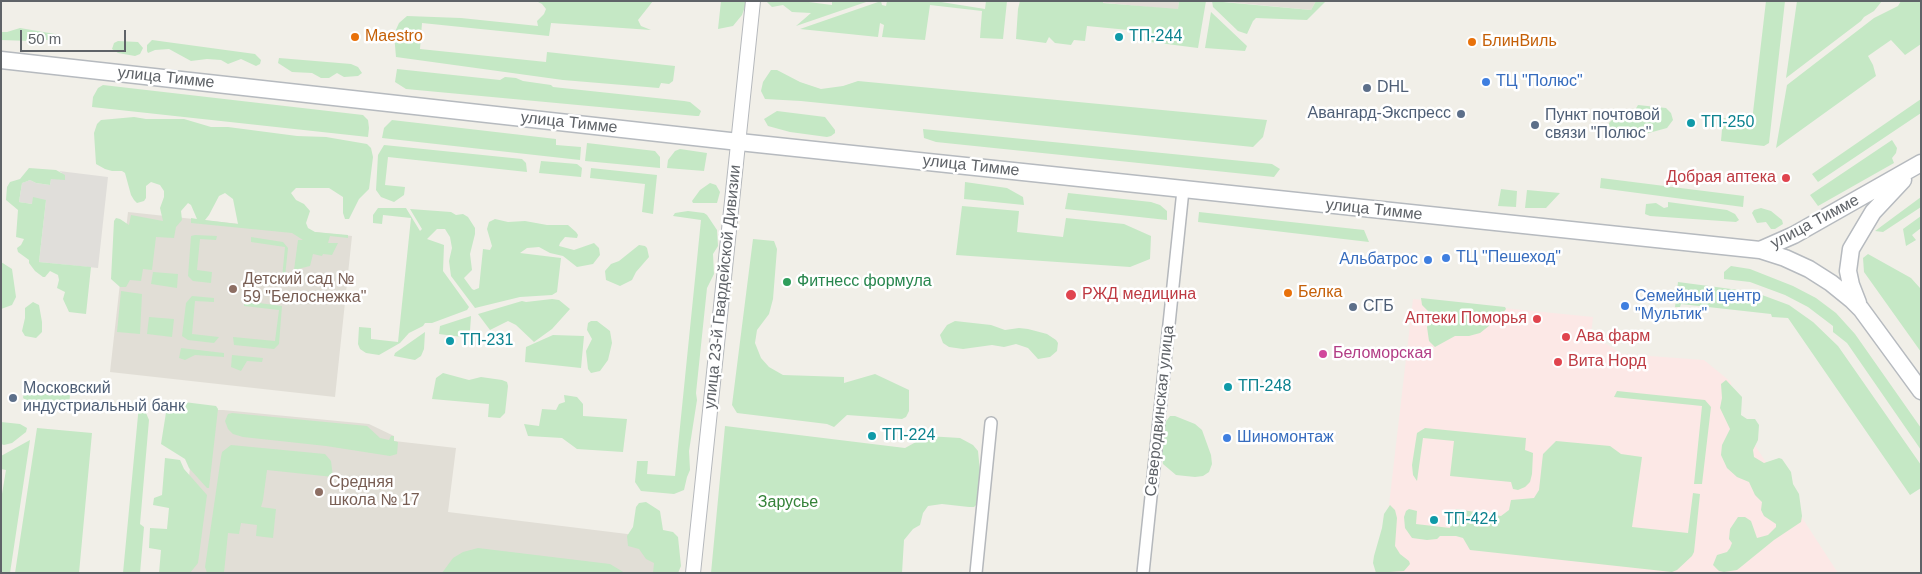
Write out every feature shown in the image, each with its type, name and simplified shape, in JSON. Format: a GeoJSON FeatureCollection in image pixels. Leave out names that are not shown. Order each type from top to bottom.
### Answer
{"type":"FeatureCollection","features":[{"type":"Feature","properties":{"kind":"main road","name":"улица Тимме"},"geometry":{"type":"LineString","coordinates":[[1,60],[1183,190],[1760,250],[1794,235],[1918,165]]}},
{"type":"Feature","properties":{"kind":"main road"},"geometry":{"type":"LineString","coordinates":[[1861,309],[1851,286],[1848,271],[1849,258],[1854,242],[1872,212],[1918,165]]}},
{"type":"Feature","properties":{"kind":"main road"},"geometry":{"type":"LineString","coordinates":[[1760,250],[1791,261],[1815,273],[1842,291],[1861,309],[1921,391]]}},
{"type":"Feature","properties":{"kind":"street","name":"улица 23-й Гвардейской Дивизии"},"geometry":{"type":"LineString","coordinates":[[692,573],[753,1]]}},
{"type":"Feature","properties":{"kind":"street","name":"Северодвинская улица"},"geometry":{"type":"LineString","coordinates":[[1143,573],[1183,190]]}},
{"type":"Feature","properties":{"kind":"street"},"geometry":{"type":"LineString","coordinates":[[976,573],[991,423]]}},
{"type":"Feature","properties":{"kind":"shaded area"},"geometry":{"type":"Polygon","coordinates":[[[1087,1],[1179,1],[1178,10],[1087,1]]]}},
{"type":"Feature","properties":{"kind":"shaded area"},"geometry":{"type":"Polygon","coordinates":[[[1217,1],[1316,1],[1311,10],[1217,1]]]}},
{"type":"Feature","properties":{"kind":"shaded area"},"geometry":{"type":"Polygon","coordinates":[[[59,171],[108,177],[98,268],[39,262],[46,200],[32,204],[19,202],[22,183],[30,180],[50,185],[51,178],[62,173],[59,171]]]}},
{"type":"Feature","properties":{"kind":"shaded area","name":"Детский сад № 59 \"Белоснежка\""},"geometry":{"type":"Polygon","coordinates":[[[128,212],[352,236],[335,397],[110,372],[128,212]]]}},
{"type":"Feature","properties":{"kind":"shaded area"},"geometry":{"type":"Polygon","coordinates":[[[1413,299],[1593,317],[1591,334],[1622,354],[1704,360],[1731,382],[1732,410],[1838,573],[1381,573],[1413,299]]]}},
{"type":"Feature","properties":{"kind":"shaded area","name":"Средняя школа № 17"},"geometry":{"type":"Polygon","coordinates":[[[215,410],[369,424],[394,436],[394,441],[456,448],[448,512],[676,540],[672,573],[179,573],[190,467],[215,410]]]}},
{"type":"Feature","properties":{"kind":"green space"},"geometry":{"type":"Polygon","coordinates":[[[536,1],[653,1],[638,20],[641,26],[651,30],[551,23],[549,36],[422,23],[420,49],[546,62],[547,52],[675,66],[673,81],[669,84],[661,83],[659,88],[563,80],[396,57],[394,34],[399,23],[407,16],[461,18],[538,26],[537,21],[546,9],[536,1]]]}},
{"type":"Feature","properties":{"kind":"green space"},"geometry":{"type":"Polygon","coordinates":[[[721,1],[747,1],[742,15],[733,26],[718,29],[721,1]]]}},
{"type":"Feature","properties":{"kind":"green space"},"geometry":{"type":"Polygon","coordinates":[[[766,1],[801,1],[832,5],[832,1],[869,1],[796,26],[811,13],[792,12],[783,5],[772,7],[766,1]]]}},
{"type":"Feature","properties":{"kind":"green space"},"geometry":{"type":"Polygon","coordinates":[[[881,1],[882,5],[886,6],[887,1],[935,1],[985,9],[986,1],[1007,1],[1003,39],[980,38],[982,11],[930,5],[925,40],[882,37],[884,25],[880,23],[878,37],[800,29],[881,1]]]}},
{"type":"Feature","properties":{"kind":"green space"},"geometry":{"type":"Polygon","coordinates":[[[1020,1],[1103,1],[1103,3],[1178,9],[1179,1],[1206,1],[1198,48],[1151,42],[1149,32],[1087,26],[1085,41],[1074,40],[1071,45],[1055,43],[1049,37],[1046,43],[1016,39],[1020,1]]]}},
{"type":"Feature","properties":{"kind":"green space"},"geometry":{"type":"Polygon","coordinates":[[[1212,1],[1311,10],[1316,1],[1326,1],[1307,20],[1256,18],[1247,34],[1238,31],[1213,7],[1212,1]]]}},
{"type":"Feature","properties":{"kind":"green space"},"geometry":{"type":"Polygon","coordinates":[[[1766,1],[1785,1],[1769,143],[1764,146],[1721,141],[1723,118],[1752,121],[1766,1]]]}},
{"type":"Feature","properties":{"kind":"green space"},"geometry":{"type":"Polygon","coordinates":[[[1797,1],[1882,1],[1874,11],[1786,78],[1797,1]]]}},
{"type":"Feature","properties":{"kind":"green space"},"geometry":{"type":"Polygon","coordinates":[[[1901,1],[1921,1],[1921,44],[1905,55],[1891,40],[1868,56],[1876,76],[1776,148],[1787,85],[1874,18],[1898,6],[1901,1]]]}},
{"type":"Feature","properties":{"kind":"green space"},"geometry":{"type":"Polygon","coordinates":[[[1211,12],[1247,46],[1245,51],[1205,48],[1211,12]]]}},
{"type":"Feature","properties":{"kind":"green space"},"geometry":{"type":"Polygon","coordinates":[[[20,28],[59,35],[60,39],[57,42],[42,39],[30,41],[1,40],[1,32],[20,28]]]}},
{"type":"Feature","properties":{"kind":"green space"},"geometry":{"type":"Polygon","coordinates":[[[152,40],[255,54],[261,60],[260,64],[256,66],[241,59],[228,64],[221,60],[191,61],[169,49],[155,50],[148,53],[147,45],[152,40]]]}},
{"type":"Feature","properties":{"kind":"green space"},"geometry":{"type":"Polygon","coordinates":[[[118,41],[138,42],[143,48],[140,54],[135,56],[118,53],[112,49],[114,43],[118,41]]]}},
{"type":"Feature","properties":{"kind":"green space"},"geometry":{"type":"Polygon","coordinates":[[[279,58],[351,64],[358,67],[362,73],[358,76],[344,77],[337,73],[329,78],[321,78],[312,73],[292,72],[278,63],[279,58]]]}},
{"type":"Feature","properties":{"kind":"green space"},"geometry":{"type":"Polygon","coordinates":[[[397,69],[500,80],[505,77],[516,78],[553,87],[684,101],[690,102],[701,111],[699,116],[696,116],[406,89],[395,82],[397,69]]]}},
{"type":"Feature","properties":{"kind":"green space"},"geometry":{"type":"Polygon","coordinates":[[[771,70],[777,70],[800,82],[821,89],[843,86],[858,81],[1267,120],[1263,137],[1253,147],[801,101],[765,99],[761,91],[763,82],[771,70]]]}},
{"type":"Feature","properties":{"kind":"green space"},"geometry":{"type":"Polygon","coordinates":[[[103,85],[363,115],[368,120],[368,137],[92,107],[93,97],[98,88],[103,85]]]}},
{"type":"Feature","properties":{"kind":"green space"},"geometry":{"type":"Polygon","coordinates":[[[1921,99],[1921,113],[1818,182],[1812,174],[1921,99]]]}},
{"type":"Feature","properties":{"kind":"green space"},"geometry":{"type":"Polygon","coordinates":[[[1638,105],[1666,108],[1671,113],[1673,120],[1667,128],[1645,134],[1632,130],[1615,134],[1610,130],[1609,123],[1614,118],[1629,120],[1638,105]]]}},
{"type":"Feature","properties":{"kind":"green space"},"geometry":{"type":"Polygon","coordinates":[[[777,111],[825,117],[835,130],[835,133],[827,137],[790,132],[768,126],[764,119],[777,111]]]}},
{"type":"Feature","properties":{"kind":"green space"},"geometry":{"type":"Polygon","coordinates":[[[134,117],[146,119],[184,119],[211,127],[228,127],[297,136],[326,137],[367,144],[371,148],[373,157],[369,189],[359,199],[349,219],[345,219],[343,213],[343,197],[329,188],[296,188],[291,193],[296,200],[304,204],[310,211],[306,223],[308,228],[315,232],[348,235],[348,238],[330,236],[328,243],[338,243],[332,255],[323,254],[322,256],[313,254],[310,266],[294,270],[298,240],[303,240],[292,233],[191,223],[191,218],[197,219],[191,205],[188,203],[181,211],[182,220],[176,227],[174,238],[156,237],[152,270],[143,269],[141,281],[130,280],[126,287],[120,287],[111,279],[114,221],[116,218],[120,219],[129,225],[131,215],[163,221],[160,208],[164,191],[160,185],[151,182],[146,186],[146,198],[144,201],[137,203],[131,195],[125,173],[105,169],[96,164],[94,133],[97,124],[101,120],[134,117]],[[225,193],[219,196],[205,220],[238,224],[233,199],[225,193]]]}},
{"type":"Feature","properties":{"kind":"green space"},"geometry":{"type":"Polygon","coordinates":[[[392,120],[556,139],[556,145],[581,147],[580,160],[382,138],[384,128],[392,120]]]}},
{"type":"Feature","properties":{"kind":"green space"},"geometry":{"type":"Polygon","coordinates":[[[923,129],[1272,164],[1280,169],[1274,177],[936,142],[924,138],[923,129]]]}},
{"type":"Feature","properties":{"kind":"green space"},"geometry":{"type":"Polygon","coordinates":[[[1892,140],[1897,148],[1892,158],[1894,163],[1818,206],[1810,195],[1892,140]]]}},
{"type":"Feature","properties":{"kind":"green space"},"geometry":{"type":"Polygon","coordinates":[[[587,143],[655,151],[660,157],[660,168],[585,161],[587,143]]]}},
{"type":"Feature","properties":{"kind":"green space"},"geometry":{"type":"Polygon","coordinates":[[[384,145],[522,159],[526,163],[527,172],[388,157],[385,185],[405,187],[404,195],[394,202],[381,197],[376,190],[378,155],[384,145]]]}},
{"type":"Feature","properties":{"kind":"green space"},"geometry":{"type":"Polygon","coordinates":[[[680,149],[707,153],[704,171],[667,168],[668,160],[675,151],[680,149]]]}},
{"type":"Feature","properties":{"kind":"green space"},"geometry":{"type":"Polygon","coordinates":[[[541,161],[577,164],[582,168],[581,177],[539,173],[541,161]]]}},
{"type":"Feature","properties":{"kind":"green space"},"geometry":{"type":"Polygon","coordinates":[[[29,168],[56,170],[65,175],[65,180],[51,179],[50,185],[30,180],[22,183],[19,202],[32,204],[33,197],[46,200],[39,262],[91,267],[86,314],[69,312],[63,299],[65,292],[57,288],[58,275],[50,271],[43,277],[35,271],[29,260],[18,252],[17,248],[24,239],[16,237],[18,210],[6,200],[7,187],[10,182],[20,179],[29,168]]]}},
{"type":"Feature","properties":{"kind":"green space"},"geometry":{"type":"Polygon","coordinates":[[[591,168],[657,175],[653,214],[642,212],[645,184],[590,178],[591,168]]]}},
{"type":"Feature","properties":{"kind":"green space"},"geometry":{"type":"Polygon","coordinates":[[[1601,178],[1744,196],[1743,207],[1600,188],[1601,178]]]}},
{"type":"Feature","properties":{"kind":"green space"},"geometry":{"type":"Polygon","coordinates":[[[965,182],[1007,188],[1023,197],[1024,205],[964,199],[965,182]]]}},
{"type":"Feature","properties":{"kind":"green space"},"geometry":{"type":"Polygon","coordinates":[[[710,183],[716,185],[720,192],[717,203],[693,203],[692,201],[700,190],[710,183]]]}},
{"type":"Feature","properties":{"kind":"green space"},"geometry":{"type":"Polygon","coordinates":[[[1501,189],[1517,191],[1516,207],[1498,206],[1501,189]]]}},
{"type":"Feature","properties":{"kind":"green space"},"geometry":{"type":"Polygon","coordinates":[[[1527,190],[1560,193],[1546,208],[1525,208],[1527,190]]]}},
{"type":"Feature","properties":{"kind":"green space"},"geometry":{"type":"Polygon","coordinates":[[[1068,193],[1151,202],[1160,205],[1167,211],[1167,220],[1065,209],[1068,193]]]}},
{"type":"Feature","properties":{"kind":"green space"},"geometry":{"type":"Polygon","coordinates":[[[1921,197],[1921,207],[1883,232],[1875,231],[1921,197]]]}},
{"type":"Feature","properties":{"kind":"green space"},"geometry":{"type":"Polygon","coordinates":[[[1668,202],[1727,210],[1735,214],[1739,220],[1736,222],[1650,216],[1645,214],[1646,204],[1656,203],[1664,208],[1668,207],[1668,202]]]}},
{"type":"Feature","properties":{"kind":"green space"},"geometry":{"type":"Polygon","coordinates":[[[962,206],[1019,211],[1017,232],[1063,237],[1066,218],[1124,224],[1151,236],[1150,259],[1130,267],[956,255],[962,206]]]}},
{"type":"Feature","properties":{"kind":"green space"},"geometry":{"type":"Polygon","coordinates":[[[378,208],[406,208],[420,231],[422,229],[410,209],[451,212],[468,217],[475,228],[475,234],[470,254],[472,270],[464,278],[474,290],[479,288],[483,249],[490,250],[492,246],[487,229],[489,222],[495,219],[508,222],[525,221],[547,225],[568,225],[576,232],[577,238],[565,237],[559,246],[574,250],[594,243],[599,248],[600,255],[593,264],[577,267],[563,256],[550,253],[539,247],[527,248],[520,253],[561,258],[557,292],[552,295],[520,297],[475,308],[451,276],[449,261],[452,248],[450,237],[445,229],[437,229],[427,239],[444,245],[443,271],[469,307],[467,310],[432,323],[425,323],[409,333],[400,343],[379,355],[366,353],[360,349],[358,344],[359,327],[371,328],[371,339],[398,342],[411,218],[383,215],[382,224],[373,223],[373,215],[378,208]]]}},
{"type":"Feature","properties":{"kind":"green space"},"geometry":{"type":"Polygon","coordinates":[[[1761,208],[1771,211],[1782,220],[1783,224],[1775,229],[1771,229],[1766,222],[1757,223],[1752,213],[1754,210],[1761,208]]]}},
{"type":"Feature","properties":{"kind":"green space"},"geometry":{"type":"Polygon","coordinates":[[[688,211],[707,215],[717,230],[718,246],[713,254],[714,274],[707,288],[696,393],[697,400],[689,451],[690,470],[684,490],[674,494],[641,491],[635,482],[637,461],[648,461],[647,474],[675,476],[701,220],[673,216],[675,213],[688,211]]]}},
{"type":"Feature","properties":{"kind":"green space"},"geometry":{"type":"Polygon","coordinates":[[[1199,212],[1364,230],[1369,242],[1198,222],[1199,212]]]}},
{"type":"Feature","properties":{"kind":"green space"},"geometry":{"type":"Polygon","coordinates":[[[1921,216],[1921,228],[1912,235],[1916,240],[1906,246],[1903,229],[1921,216]]]}},
{"type":"Feature","properties":{"kind":"green space"},"geometry":{"type":"Polygon","coordinates":[[[191,236],[217,236],[216,240],[200,239],[197,270],[212,272],[211,283],[193,281],[188,276],[191,236]]]}},
{"type":"Feature","properties":{"kind":"green space"},"geometry":{"type":"Polygon","coordinates":[[[251,237],[283,242],[288,248],[284,286],[245,282],[245,276],[282,278],[285,247],[251,242],[251,237]]]}},
{"type":"Feature","properties":{"kind":"green space"},"geometry":{"type":"Polygon","coordinates":[[[753,239],[774,241],[777,249],[773,299],[769,314],[757,330],[755,343],[761,358],[769,367],[783,375],[844,377],[844,383],[875,374],[909,390],[909,411],[906,417],[902,419],[847,415],[834,427],[827,424],[737,413],[732,405],[753,239]]]}},
{"type":"Feature","properties":{"kind":"green space"},"geometry":{"type":"Polygon","coordinates":[[[639,245],[647,248],[649,257],[636,272],[632,280],[620,286],[606,280],[605,271],[611,264],[619,261],[639,245]]]}},
{"type":"Feature","properties":{"kind":"green space"},"geometry":{"type":"Polygon","coordinates":[[[1868,254],[1911,278],[1920,288],[1921,352],[1864,272],[1863,258],[1868,254]]]}},
{"type":"Feature","properties":{"kind":"green space"},"geometry":{"type":"Polygon","coordinates":[[[1,262],[12,269],[16,297],[12,305],[1,309],[1,262]]]}},
{"type":"Feature","properties":{"kind":"green space"},"geometry":{"type":"Polygon","coordinates":[[[1731,266],[1750,269],[1793,286],[1816,298],[1836,313],[1855,334],[1921,428],[1921,450],[1847,343],[1833,332],[1833,326],[1808,307],[1785,295],[1750,282],[1724,279],[1724,272],[1731,266]]]}},
{"type":"Feature","properties":{"kind":"green space"},"geometry":{"type":"Polygon","coordinates":[[[153,272],[178,274],[177,288],[151,284],[153,272]]]}},
{"type":"Feature","properties":{"kind":"green space"},"geometry":{"type":"Polygon","coordinates":[[[1678,282],[1754,292],[1789,305],[1813,322],[1838,346],[1921,465],[1921,488],[1910,495],[1788,318],[1772,317],[1771,314],[1681,304],[1680,307],[1675,307],[1678,282]]]}},
{"type":"Feature","properties":{"kind":"green space"},"geometry":{"type":"Polygon","coordinates":[[[121,291],[142,294],[140,334],[117,332],[121,291]]]}},
{"type":"Feature","properties":{"kind":"green space"},"geometry":{"type":"Polygon","coordinates":[[[192,296],[214,298],[214,302],[195,301],[192,334],[219,337],[214,343],[188,340],[182,336],[186,303],[192,296]]]}},
{"type":"Feature","properties":{"kind":"green space"},"geometry":{"type":"Polygon","coordinates":[[[1421,298],[1505,307],[1506,309],[1499,318],[1480,333],[1469,336],[1455,336],[1435,347],[1429,341],[1427,327],[1430,318],[1428,311],[1422,305],[1421,298]]]}},
{"type":"Feature","properties":{"kind":"green space"},"geometry":{"type":"Polygon","coordinates":[[[559,300],[570,309],[552,329],[534,342],[516,325],[508,321],[490,330],[478,314],[522,301],[559,300]]]}},
{"type":"Feature","properties":{"kind":"green space"},"geometry":{"type":"Polygon","coordinates":[[[244,301],[282,306],[279,344],[274,349],[234,345],[233,337],[275,341],[279,310],[244,306],[244,301]]]}},
{"type":"Feature","properties":{"kind":"green space"},"geometry":{"type":"Polygon","coordinates":[[[33,302],[39,305],[42,322],[42,332],[36,338],[25,336],[22,331],[25,308],[33,302]]]}},
{"type":"Feature","properties":{"kind":"green space"},"geometry":{"type":"Polygon","coordinates":[[[471,316],[470,331],[462,337],[439,334],[440,326],[471,316]]]}},
{"type":"Feature","properties":{"kind":"green space"},"geometry":{"type":"Polygon","coordinates":[[[149,317],[174,319],[172,337],[147,334],[149,317]]]}},
{"type":"Feature","properties":{"kind":"green space"},"geometry":{"type":"Polygon","coordinates":[[[597,321],[610,331],[612,343],[608,360],[600,371],[591,373],[588,369],[586,351],[592,339],[587,330],[588,323],[597,321]]]}},
{"type":"Feature","properties":{"kind":"green space"},"geometry":{"type":"Polygon","coordinates":[[[955,321],[991,325],[1005,330],[1028,329],[1047,334],[1058,343],[1057,351],[1050,357],[1038,359],[1028,348],[1016,344],[1004,347],[992,345],[963,349],[949,347],[943,343],[940,335],[947,325],[955,321]]]}},
{"type":"Feature","properties":{"kind":"green space"},"geometry":{"type":"Polygon","coordinates":[[[425,332],[424,349],[421,356],[415,360],[394,356],[395,353],[425,332]]]}},
{"type":"Feature","properties":{"kind":"green space"},"geometry":{"type":"Polygon","coordinates":[[[553,335],[584,336],[581,368],[525,362],[526,347],[553,335]]]}},
{"type":"Feature","properties":{"kind":"green space"},"geometry":{"type":"Polygon","coordinates":[[[181,348],[224,353],[224,357],[195,355],[185,360],[179,358],[181,348]]]}},
{"type":"Feature","properties":{"kind":"green space"},"geometry":{"type":"Polygon","coordinates":[[[232,355],[263,358],[262,362],[247,361],[241,371],[231,367],[232,355]]]}},
{"type":"Feature","properties":{"kind":"green space"},"geometry":{"type":"Polygon","coordinates":[[[443,373],[469,380],[481,377],[507,382],[505,413],[500,418],[488,417],[489,404],[432,399],[436,378],[443,373]]]}},
{"type":"Feature","properties":{"kind":"green space"},"geometry":{"type":"Polygon","coordinates":[[[1726,380],[1742,397],[1741,415],[1747,419],[1755,419],[1759,425],[1758,440],[1753,450],[1754,457],[1764,463],[1779,458],[1782,459],[1791,472],[1793,484],[1799,494],[1802,516],[1801,522],[1774,540],[1737,570],[1724,572],[1719,571],[1713,565],[1717,555],[1727,552],[1730,548],[1732,543],[1729,539],[1730,529],[1738,517],[1745,517],[1751,521],[1757,538],[1768,535],[1776,527],[1776,524],[1764,516],[1761,510],[1762,502],[1755,495],[1749,482],[1737,477],[1727,468],[1721,455],[1722,445],[1730,429],[1720,408],[1722,398],[1721,384],[1726,380]]]}},
{"type":"Feature","properties":{"kind":"green space"},"geometry":{"type":"Polygon","coordinates":[[[24,390],[70,395],[69,406],[66,408],[26,404],[26,400],[23,398],[24,390]]]}},
{"type":"Feature","properties":{"kind":"green space"},"geometry":{"type":"Polygon","coordinates":[[[1617,391],[1705,400],[1711,407],[1702,484],[1694,484],[1702,406],[1614,397],[1617,391]]]}},
{"type":"Feature","properties":{"kind":"green space"},"geometry":{"type":"Polygon","coordinates":[[[564,395],[577,397],[583,404],[583,416],[627,419],[623,452],[577,449],[562,438],[528,436],[524,424],[539,426],[542,409],[556,410],[559,404],[565,402],[564,395]]]}},
{"type":"Feature","properties":{"kind":"green space"},"geometry":{"type":"Polygon","coordinates":[[[168,400],[216,406],[218,409],[209,488],[189,468],[185,459],[161,444],[168,400]]]}},
{"type":"Feature","properties":{"kind":"green space"},"geometry":{"type":"Polygon","coordinates":[[[139,405],[143,406],[149,420],[140,524],[144,527],[140,573],[123,573],[139,405]]]}},
{"type":"Feature","properties":{"kind":"green space"},"geometry":{"type":"Polygon","coordinates":[[[228,414],[367,426],[380,438],[389,440],[391,436],[394,436],[394,441],[398,442],[397,454],[390,456],[326,446],[243,437],[233,434],[228,429],[225,421],[228,414]]]}},
{"type":"Feature","properties":{"kind":"green space"},"geometry":{"type":"Polygon","coordinates":[[[1170,416],[1175,416],[1195,424],[1202,430],[1211,455],[1212,464],[1209,472],[1203,476],[1176,475],[1163,464],[1161,446],[1164,424],[1170,416]]]}},
{"type":"Feature","properties":{"kind":"green space"},"geometry":{"type":"Polygon","coordinates":[[[1,422],[20,424],[27,428],[26,432],[12,443],[1,444],[1,422]]]}},
{"type":"Feature","properties":{"kind":"green space","name":"Зарусье"},"geometry":{"type":"Polygon","coordinates":[[[725,426],[905,448],[927,436],[960,438],[973,445],[978,451],[980,471],[977,504],[974,507],[942,504],[928,506],[923,513],[920,525],[913,529],[904,540],[902,573],[711,573],[725,426]]]}},
{"type":"Feature","properties":{"kind":"green space"},"geometry":{"type":"Polygon","coordinates":[[[37,428],[92,433],[79,573],[15,573],[37,428]]]}},
{"type":"Feature","properties":{"kind":"green space"},"geometry":{"type":"Polygon","coordinates":[[[1425,428],[1526,438],[1525,450],[1533,453],[1530,482],[1518,490],[1513,489],[1511,482],[1450,476],[1454,441],[1423,438],[1417,481],[1413,475],[1412,465],[1417,433],[1425,428]]]}},
{"type":"Feature","properties":{"kind":"green space"},"geometry":{"type":"Polygon","coordinates":[[[30,440],[10,573],[2,573],[1,500],[6,470],[1,469],[1,456],[30,440]]]}},
{"type":"Feature","properties":{"kind":"green space"},"geometry":{"type":"Polygon","coordinates":[[[1556,441],[1610,446],[1621,454],[1642,457],[1632,527],[1688,533],[1693,493],[1700,494],[1692,556],[1677,570],[1672,572],[1470,550],[1463,538],[1440,536],[1437,539],[1427,540],[1412,538],[1405,528],[1404,517],[1409,509],[1417,511],[1416,524],[1450,528],[1451,515],[1456,509],[1501,516],[1509,510],[1511,500],[1534,498],[1539,490],[1543,454],[1556,441]]]}},
{"type":"Feature","properties":{"kind":"green space"},"geometry":{"type":"Polygon","coordinates":[[[231,445],[325,454],[331,461],[333,477],[267,470],[261,507],[276,509],[273,538],[256,536],[257,525],[241,523],[239,534],[228,533],[224,573],[207,573],[205,567],[221,457],[222,452],[231,445]]]}},
{"type":"Feature","properties":{"kind":"green space"},"geometry":{"type":"Polygon","coordinates":[[[165,458],[180,460],[184,469],[207,495],[198,563],[190,573],[159,573],[161,550],[149,548],[150,528],[167,529],[169,508],[153,505],[154,498],[162,495],[165,458]]]}},
{"type":"Feature","properties":{"kind":"green space"},"geometry":{"type":"Polygon","coordinates":[[[646,502],[660,511],[663,530],[673,532],[678,537],[681,566],[678,573],[653,573],[654,563],[646,559],[639,549],[628,546],[627,536],[633,527],[636,507],[639,503],[646,502]]]}},
{"type":"Feature","properties":{"kind":"green space"},"geometry":{"type":"Polygon","coordinates":[[[1390,505],[1395,510],[1397,518],[1395,546],[1410,564],[1404,571],[1376,573],[1373,563],[1374,556],[1384,514],[1390,505]]]}},
{"type":"Feature","properties":{"kind":"green space"},"geometry":{"type":"Polygon","coordinates":[[[478,548],[610,564],[625,573],[442,573],[453,558],[463,552],[478,548]]]}},
{"type":"Feature","properties":{"kind":"place","name":"Maestro"},"geometry":{"type":"Point","coordinates":[355,37]}},
{"type":"Feature","properties":{"kind":"place","name":"ТП-244"},"geometry":{"type":"Point","coordinates":[1119,37]}},
{"type":"Feature","properties":{"kind":"place","name":"БлинВиль"},"geometry":{"type":"Point","coordinates":[1472,42]}},
{"type":"Feature","properties":{"kind":"place","name":"ТЦ \"Полюс\""},"geometry":{"type":"Point","coordinates":[1486,82]}},
{"type":"Feature","properties":{"kind":"place","name":"DHL"},"geometry":{"type":"Point","coordinates":[1367,88]}},
{"type":"Feature","properties":{"kind":"place","name":"Авангард-Экспресс"},"geometry":{"type":"Point","coordinates":[1461,114]}},
{"type":"Feature","properties":{"kind":"place","name":"ТП-250"},"geometry":{"type":"Point","coordinates":[1691,123]}},
{"type":"Feature","properties":{"kind":"place","name":"Пункт почтовой связи \"Полюс\""},"geometry":{"type":"Point","coordinates":[1535,125]}},
{"type":"Feature","properties":{"kind":"place","name":"Добрая аптека"},"geometry":{"type":"Point","coordinates":[1786,178]}},
{"type":"Feature","properties":{"kind":"place","name":"ТЦ \"Пешеход\""},"geometry":{"type":"Point","coordinates":[1446,258]}},
{"type":"Feature","properties":{"kind":"place","name":"Альбатрос"},"geometry":{"type":"Point","coordinates":[1428,260]}},
{"type":"Feature","properties":{"kind":"place","name":"Фитнесс формула"},"geometry":{"type":"Point","coordinates":[787,282]}},
{"type":"Feature","properties":{"kind":"place","name":"Детский сад № 59 \"Белоснежка\""},"geometry":{"type":"Point","coordinates":[233,289]}},
{"type":"Feature","properties":{"kind":"place","name":"Белка"},"geometry":{"type":"Point","coordinates":[1288,293]}},
{"type":"Feature","properties":{"kind":"place","name":"РЖД медицина"},"geometry":{"type":"Point","coordinates":[1071,295]}},
{"type":"Feature","properties":{"kind":"place","name":"Семейный центр \"Мультик\""},"geometry":{"type":"Point","coordinates":[1625,306]}},
{"type":"Feature","properties":{"kind":"place","name":"СГБ"},"geometry":{"type":"Point","coordinates":[1353,307]}},
{"type":"Feature","properties":{"kind":"place","name":"Аптеки Поморья"},"geometry":{"type":"Point","coordinates":[1537,319]}},
{"type":"Feature","properties":{"kind":"place","name":"Ава фарм"},"geometry":{"type":"Point","coordinates":[1566,337]}},
{"type":"Feature","properties":{"kind":"place","name":"ТП-231"},"geometry":{"type":"Point","coordinates":[450,341]}},
{"type":"Feature","properties":{"kind":"place","name":"Беломорская"},"geometry":{"type":"Point","coordinates":[1323,354]}},
{"type":"Feature","properties":{"kind":"place","name":"Вита Норд"},"geometry":{"type":"Point","coordinates":[1558,362]}},
{"type":"Feature","properties":{"kind":"place","name":"ТП-248"},"geometry":{"type":"Point","coordinates":[1228,387]}},
{"type":"Feature","properties":{"kind":"place","name":"Московский индустриальный банк"},"geometry":{"type":"Point","coordinates":[13,398]}},
{"type":"Feature","properties":{"kind":"place","name":"ТП-224"},"geometry":{"type":"Point","coordinates":[872,436]}},
{"type":"Feature","properties":{"kind":"place","name":"Шиномонтаж"},"geometry":{"type":"Point","coordinates":[1227,438]}},
{"type":"Feature","properties":{"kind":"place","name":"Средняя школа № 17"},"geometry":{"type":"Point","coordinates":[319,492]}},
{"type":"Feature","properties":{"kind":"place","name":"ТП-424"},"geometry":{"type":"Point","coordinates":[1434,520]}}]}
